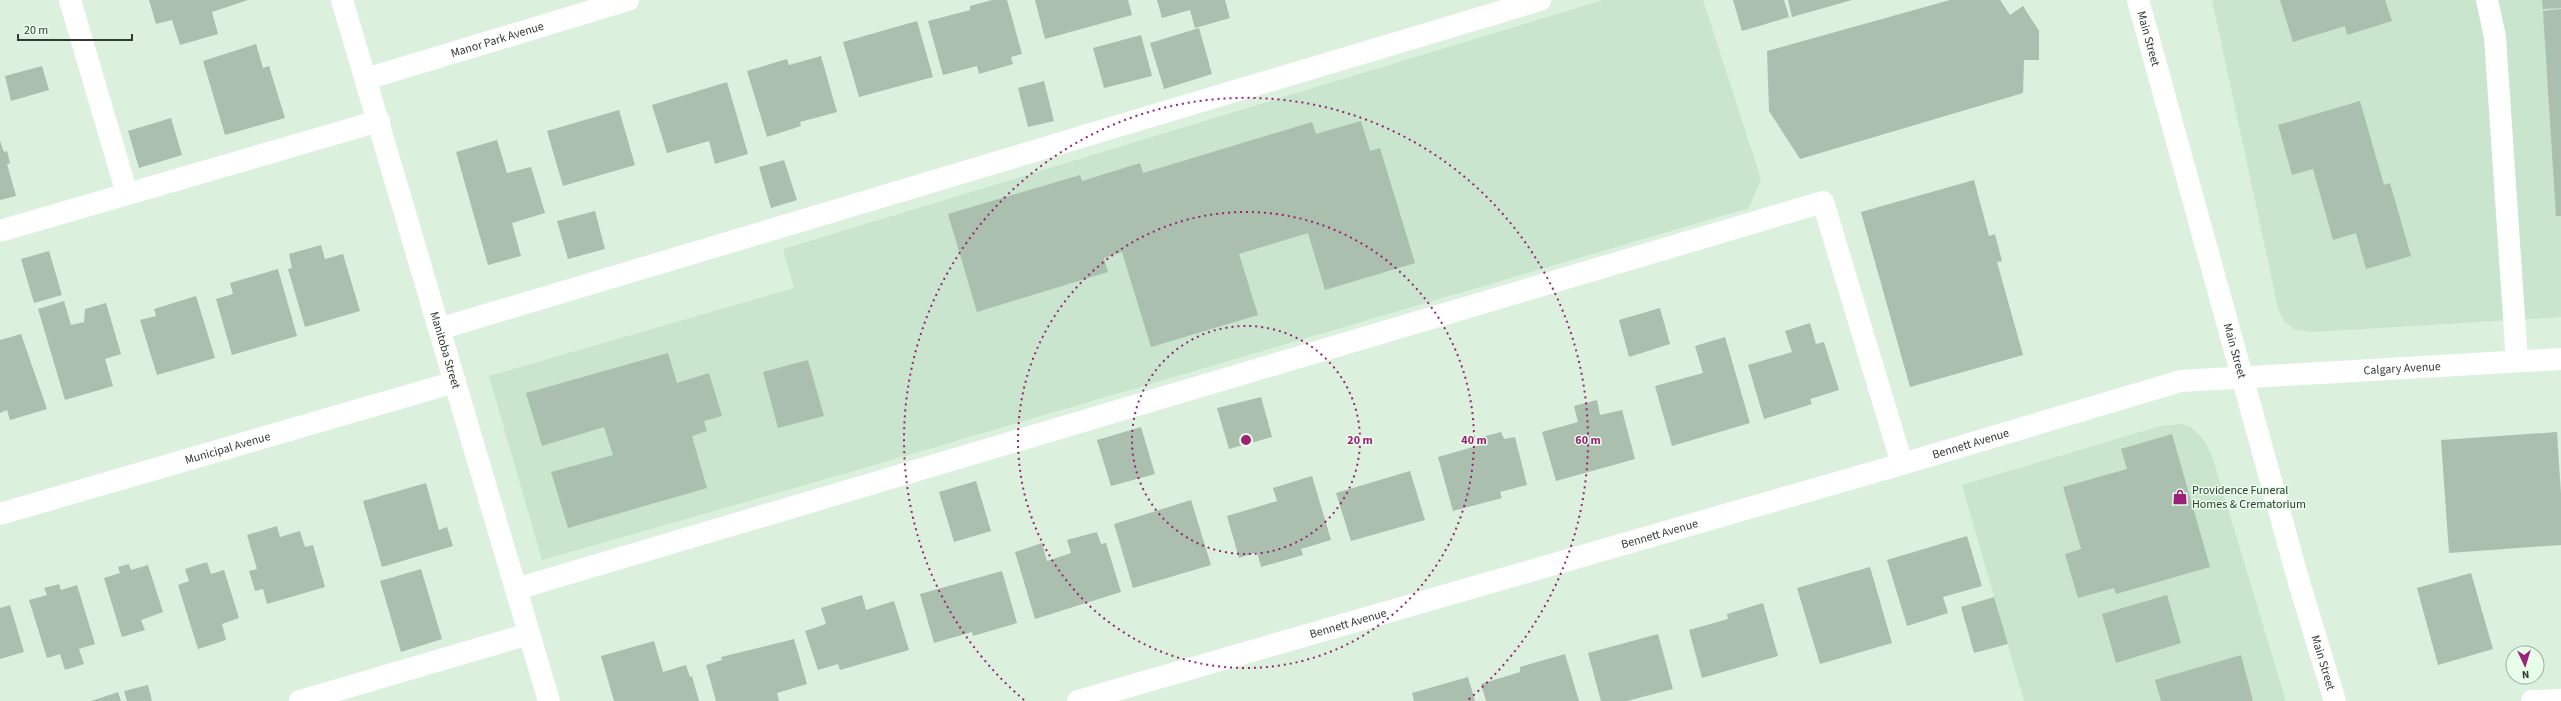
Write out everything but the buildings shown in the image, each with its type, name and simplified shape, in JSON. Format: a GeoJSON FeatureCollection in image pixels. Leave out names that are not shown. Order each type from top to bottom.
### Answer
{"type":"FeatureCollection","features":[{"type":"Feature","properties":{"kind":"street"},"geometry":{"type":"LineString","coordinates":[[70,0],[127,194]]}},
{"type":"Feature","properties":{"kind":"street","name":"Manitoba Street"},"geometry":{"type":"LineString","coordinates":[[342,0],[379,121],[549,701]]}},
{"type":"Feature","properties":{"kind":"street","name":"Manor Park Avenue"},"geometry":{"type":"LineString","coordinates":[[366,79],[628,0]]}},
{"type":"Feature","properties":{"kind":"street"},"geometry":{"type":"LineString","coordinates":[[439,329],[1540,0]]}},
{"type":"Feature","properties":{"kind":"street","name":"Main Street"},"geometry":{"type":"LineString","coordinates":[[2138,0],[2335,701]]}},
{"type":"Feature","properties":{"kind":"street"},"geometry":{"type":"LineString","coordinates":[[2487,0],[2496,37],[2516,361]]}},
{"type":"Feature","properties":{"kind":"street"},"geometry":{"type":"LineString","coordinates":[[0,231],[379,121]]}},
{"type":"Feature","properties":{"kind":"street"},"geometry":{"type":"LineString","coordinates":[[516,589],[1823,202],[1902,464]]}},
{"type":"Feature","properties":{"kind":"street","name":"Calgary Avenue"},"geometry":{"type":"LineString","coordinates":[[2243,377],[2561,359]]}},
{"type":"Feature","properties":{"kind":"street","name":"Bennett Avenue"},"geometry":{"type":"LineString","coordinates":[[1078,701],[1902,464],[2181,381],[2243,377]]}},
{"type":"Feature","properties":{"kind":"street","name":"Municipal Avenue"},"geometry":{"type":"LineString","coordinates":[[0,514],[455,382]]}},
{"type":"Feature","properties":{"kind":"street"},"geometry":{"type":"LineString","coordinates":[[300,701],[529,634]]}},
{"type":"Feature","properties":{"kind":"street"},"geometry":{"type":"LineString","coordinates":[[2532,701],[2561,700]]}},
{"type":"Feature","properties":{"kind":"shaded area"},"geometry":{"type":"Polygon","coordinates":[[[1603,0],[1703,0],[1761,179],[1749,208],[847,473],[542,560],[489,376],[794,288],[783,249],[1603,0]]]}},
{"type":"Feature","properties":{"kind":"shaded area"},"geometry":{"type":"Polygon","coordinates":[[[2212,0],[2561,0],[2561,317],[2313,332],[2295,330],[2283,320],[2278,308],[2212,0]]]}},
{"type":"Feature","properties":{"kind":"shaded area"},"geometry":{"type":"Polygon","coordinates":[[[2181,424],[2189,426],[2201,436],[2211,453],[2286,701],[2024,701],[1962,485],[2160,426],[2181,424]]]}},
{"type":"Feature","properties":{"kind":"place","name":"Providence Funeral Homes & Crematorium"},"geometry":{"type":"Point","coordinates":[2180,497]}}]}
